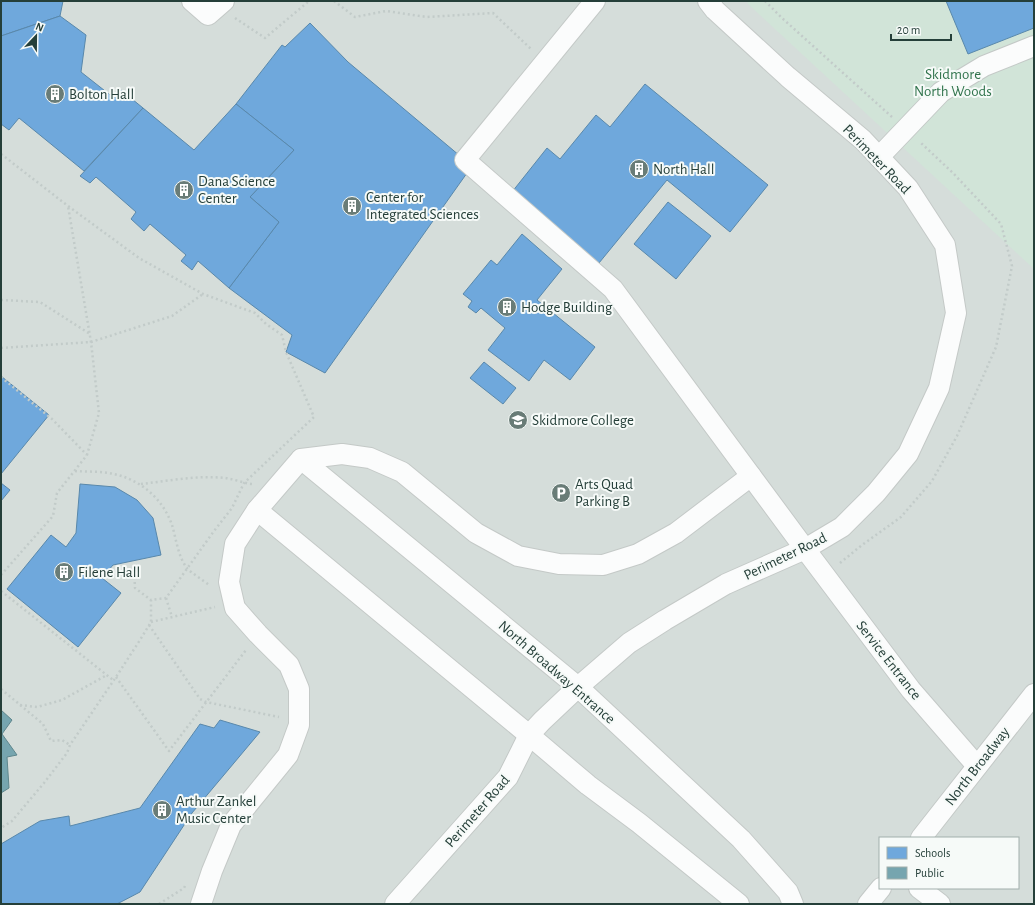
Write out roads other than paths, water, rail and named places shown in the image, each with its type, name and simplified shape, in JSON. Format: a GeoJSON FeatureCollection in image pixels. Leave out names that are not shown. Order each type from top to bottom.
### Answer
{"type":"FeatureCollection","features":[{"type":"Feature","properties":{"kind":"street"},"geometry":{"type":"LineString","coordinates":[[192,1],[208,15],[221,4]]}},
{"type":"Feature","properties":{"kind":"street","name":"Service Entrance"},"geometry":{"type":"LineString","coordinates":[[595,1],[465,160],[613,288],[805,550],[911,690],[977,766]]}},
{"type":"Feature","properties":{"kind":"street","name":"Perimeter Road"},"geometry":{"type":"LineString","coordinates":[[395,904],[508,777],[529,735],[542,720],[629,643],[726,584],[805,550],[842,527],[876,493],[908,454],[939,388],[956,313],[945,244],[908,188],[863,140],[788,77],[715,10],[708,1]]}},
{"type":"Feature","properties":{"kind":"street"},"geometry":{"type":"LineString","coordinates":[[878,157],[940,92],[984,66],[1034,46]]}},
{"type":"Feature","properties":{"kind":"street"},"geometry":{"type":"LineString","coordinates":[[201,904],[212,871],[231,826],[288,755],[299,725],[299,688],[289,665],[235,608],[229,582],[235,544],[257,510],[301,459],[342,454],[370,458],[402,472],[476,533],[518,556],[559,564],[603,565],[638,554],[676,533],[751,476]]}},
{"type":"Feature","properties":{"kind":"street","name":"North Broadway Entrance"},"geometry":{"type":"LineString","coordinates":[[301,459],[578,687],[741,839],[788,892],[793,904]]}},
{"type":"Feature","properties":{"kind":"street"},"geometry":{"type":"LineString","coordinates":[[257,510],[588,785],[639,823],[739,904]]}},
{"type":"Feature","properties":{"kind":"street","name":"North Broadway"},"geometry":{"type":"LineString","coordinates":[[922,837],[1034,694]]}},
{"type":"Feature","properties":{"kind":"street"},"geometry":{"type":"LineString","coordinates":[[868,904],[880,889]]}},
{"type":"Feature","properties":{"kind":"street"},"geometry":{"type":"LineString","coordinates":[[920,889],[940,904]]}},
{"type":"Feature","properties":{"kind":"place","name":"Bolton Hall"},"geometry":{"type":"Point","coordinates":[55,94]}},
{"type":"Feature","properties":{"kind":"place","name":"North Hall"},"geometry":{"type":"Point","coordinates":[639,169]}},
{"type":"Feature","properties":{"kind":"place","name":"Dana Science Center"},"geometry":{"type":"Point","coordinates":[184,190]}},
{"type":"Feature","properties":{"kind":"place","name":"Center for Integrated Sciences"},"geometry":{"type":"Point","coordinates":[352,206]}},
{"type":"Feature","properties":{"kind":"place","name":"Hodge Building"},"geometry":{"type":"Point","coordinates":[507,307]}},
{"type":"Feature","properties":{"kind":"place","name":"Skidmore College"},"geometry":{"type":"Point","coordinates":[518,420]}},
{"type":"Feature","properties":{"kind":"place","name":"Arts Quad Parking B"},"geometry":{"type":"Point","coordinates":[561,493]}},
{"type":"Feature","properties":{"kind":"place","name":"Filene Hall"},"geometry":{"type":"Point","coordinates":[64,572]}},
{"type":"Feature","properties":{"kind":"place","name":"Arthur Zankel Music Center"},"geometry":{"type":"Point","coordinates":[162,810]}},
{"type":"Feature","properties":{"kind":"park label","name":"Skidmore North Woods"},"geometry":{"type":"Point","coordinates":[953,82]}}]}
